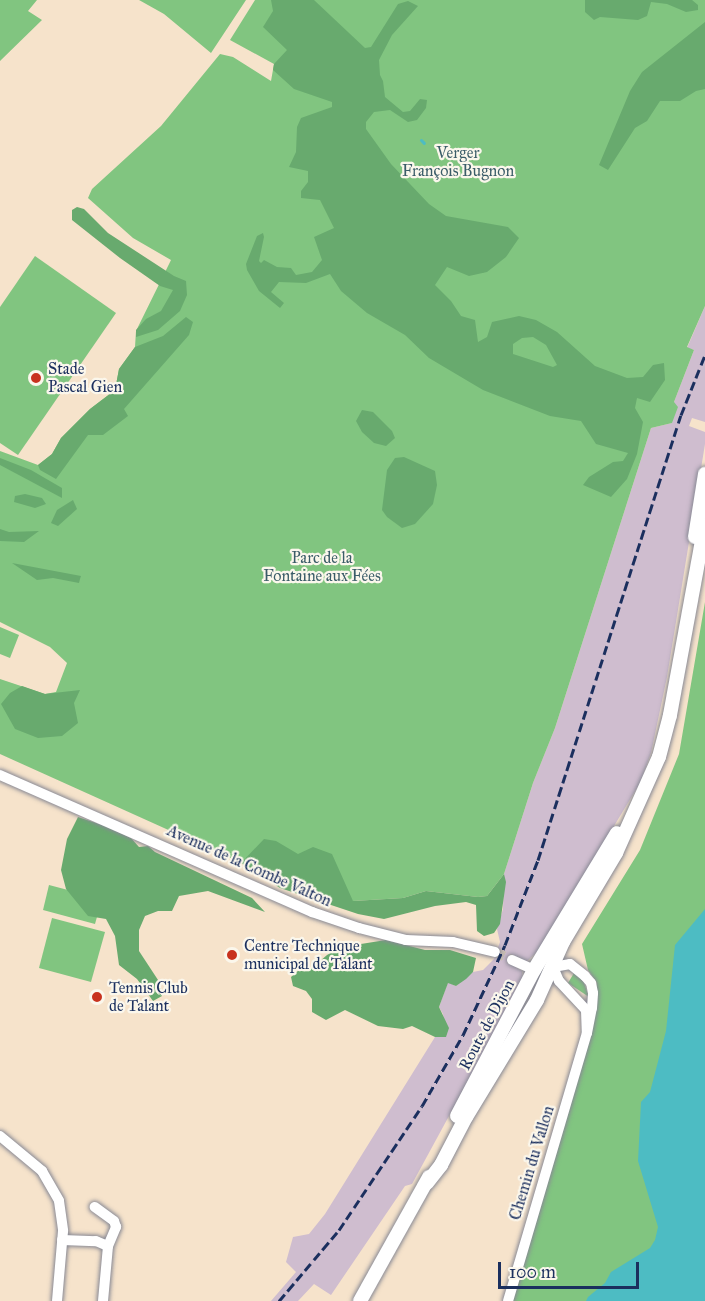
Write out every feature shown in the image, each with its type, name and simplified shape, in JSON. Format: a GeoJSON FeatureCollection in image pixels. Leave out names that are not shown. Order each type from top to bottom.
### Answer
{"type":"FeatureCollection","features":[{"type":"Feature","properties":{"kind":"main road"},"geometry":{"type":"LineString","coordinates":[[693,585],[689,572],[705,474]]}},
{"type":"Feature","properties":{"kind":"main road"},"geometry":{"type":"LineString","coordinates":[[699,563],[696,552],[702,511],[701,498]]}},
{"type":"Feature","properties":{"kind":"main road"},"geometry":{"type":"LineString","coordinates":[[534,970],[638,802],[665,738],[705,525]]}},
{"type":"Feature","properties":{"kind":"main road","name":"Route de Dijon"},"geometry":{"type":"LineString","coordinates":[[427,1183],[441,1165],[532,1008],[564,942],[616,853],[638,802]]}},
{"type":"Feature","properties":{"kind":"main road"},"geometry":{"type":"LineString","coordinates":[[534,970],[553,967],[552,952],[562,924]]}},
{"type":"Feature","properties":{"kind":"main road","name":"Route de Dijon"},"geometry":{"type":"LineString","coordinates":[[482,1092],[495,1057],[529,994],[534,970]]}},
{"type":"Feature","properties":{"kind":"main road","name":"Route de Dijon"},"geometry":{"type":"LineString","coordinates":[[360,1301],[427,1183],[462,1106],[534,970]]}},
{"type":"Feature","properties":{"kind":"street","name":"Avenue de la Combe Valton"},"geometry":{"type":"LineString","coordinates":[[0,775],[340,922],[406,940],[453,942],[495,952]]}},
{"type":"Feature","properties":{"kind":"street"},"geometry":{"type":"LineString","coordinates":[[512,960],[534,970]]}},
{"type":"Feature","properties":{"kind":"street","name":"Chemin du Vallon"},"geometry":{"type":"LineString","coordinates":[[508,1301],[587,1033],[593,993],[591,983],[570,964],[553,967],[559,981],[586,1010],[587,1033]]}},
{"type":"Feature","properties":{"kind":"street"},"geometry":{"type":"LineString","coordinates":[[0,1136],[37,1167],[51,1183],[62,1211],[57,1301]]}},
{"type":"Feature","properties":{"kind":"street"},"geometry":{"type":"LineString","coordinates":[[95,1207],[114,1221],[116,1227],[108,1246],[103,1301]]}},
{"type":"Feature","properties":{"kind":"street"},"geometry":{"type":"LineString","coordinates":[[62,1240],[96,1241],[108,1246]]}},
{"type":"Feature","properties":{"kind":"shaded area"},"geometry":{"type":"Polygon","coordinates":[[[705,306],[705,422],[692,418],[689,426],[705,432],[705,444],[667,677],[651,753],[640,783],[539,950],[526,962],[510,955],[507,962],[522,971],[523,980],[412,1184],[405,1186],[331,1295],[314,1284],[298,1301],[271,1301],[296,1272],[286,1262],[293,1237],[309,1234],[325,1214],[435,1037],[446,1037],[443,1014],[439,1007],[448,982],[456,986],[473,972],[483,970],[494,959],[500,942],[497,929],[503,909],[504,874],[533,783],[555,728],[651,428],[672,423],[674,402],[694,350],[687,348],[705,306]]]}},
{"type":"Feature","properties":{"kind":"green space"},"geometry":{"type":"Polygon","coordinates":[[[0,0],[37,0],[28,11],[42,20],[0,61],[0,0]]]}},
{"type":"Feature","properties":{"kind":"green space"},"geometry":{"type":"Polygon","coordinates":[[[139,0],[246,0],[211,53],[164,14],[139,0]]]}},
{"type":"Feature","properties":{"kind":"green space","name":"Parc de la Fontaine aux Fées"},"geometry":{"type":"Polygon","coordinates":[[[255,0],[705,0],[705,306],[687,347],[694,350],[674,402],[678,407],[672,423],[651,428],[555,728],[533,783],[504,874],[487,896],[426,891],[403,898],[353,901],[288,884],[0,754],[0,679],[45,694],[56,692],[67,663],[50,647],[0,622],[0,451],[38,465],[52,454],[61,438],[90,409],[115,390],[119,369],[135,347],[136,331],[171,260],[133,238],[88,198],[92,189],[161,126],[220,54],[233,57],[271,81],[274,64],[230,40],[255,0]]]}},
{"type":"Feature","properties":{"kind":"green space"},"geometry":{"type":"Polygon","coordinates":[[[271,0],[314,0],[365,48],[371,47],[398,4],[408,1],[418,6],[392,35],[379,60],[380,75],[385,97],[403,112],[410,111],[420,99],[427,100],[426,108],[417,120],[408,122],[390,110],[374,112],[366,122],[366,129],[391,164],[429,204],[446,216],[508,227],[519,238],[506,257],[487,272],[469,276],[447,267],[435,285],[451,301],[461,316],[475,320],[478,342],[487,337],[492,322],[519,316],[536,320],[557,332],[595,366],[627,378],[643,377],[653,365],[664,363],[665,380],[650,402],[637,398],[635,408],[643,422],[637,454],[627,479],[611,497],[583,485],[589,477],[613,462],[623,461],[628,453],[596,444],[581,421],[550,416],[483,390],[429,358],[405,335],[367,313],[341,291],[330,274],[306,283],[279,282],[271,292],[284,303],[280,308],[259,291],[246,264],[257,236],[263,233],[264,237],[259,261],[261,263],[264,260],[277,267],[291,268],[296,275],[312,272],[322,260],[314,237],[334,228],[320,200],[301,198],[301,191],[308,182],[308,171],[289,167],[296,152],[297,127],[301,118],[332,107],[332,102],[294,89],[273,70],[274,64],[287,50],[263,27],[273,11],[271,0]],[[533,337],[522,338],[513,344],[513,354],[553,367],[557,365],[546,345],[533,337]]]}},
{"type":"Feature","properties":{"kind":"green space"},"geometry":{"type":"Polygon","coordinates":[[[585,0],[692,0],[698,5],[698,10],[686,12],[667,4],[651,2],[647,16],[638,20],[600,17],[594,20],[585,12],[585,0]]]}},
{"type":"Feature","properties":{"kind":"green space"},"geometry":{"type":"Polygon","coordinates":[[[705,22],[705,89],[696,91],[680,101],[660,101],[647,121],[635,128],[608,170],[599,165],[630,91],[642,72],[705,22]]]}},
{"type":"Feature","properties":{"kind":"green space"},"geometry":{"type":"Polygon","coordinates":[[[77,207],[84,209],[108,233],[174,276],[186,281],[187,295],[180,311],[158,330],[136,337],[136,330],[146,319],[161,311],[173,290],[160,286],[72,220],[72,210],[77,207]]]}},
{"type":"Feature","properties":{"kind":"green space","name":"Stade Pascal Gien"},"geometry":{"type":"Polygon","coordinates":[[[35,256],[116,313],[18,455],[0,443],[0,307],[35,256]]]}},
{"type":"Feature","properties":{"kind":"green space"},"geometry":{"type":"Polygon","coordinates":[[[186,317],[193,322],[189,335],[124,409],[128,416],[103,435],[88,435],[56,479],[40,470],[38,465],[52,454],[61,438],[90,409],[115,390],[119,369],[135,347],[163,336],[186,317]]]}},
{"type":"Feature","properties":{"kind":"green space"},"geometry":{"type":"Polygon","coordinates":[[[362,410],[373,412],[392,431],[395,438],[386,446],[374,443],[362,432],[356,421],[362,410]]]}},
{"type":"Feature","properties":{"kind":"green space"},"geometry":{"type":"Polygon","coordinates":[[[404,457],[435,471],[437,485],[433,504],[415,524],[402,528],[387,517],[382,510],[387,470],[395,458],[404,457]]]}},
{"type":"Feature","properties":{"kind":"green space"},"geometry":{"type":"Polygon","coordinates":[[[0,458],[31,470],[62,488],[62,498],[0,465],[0,458]]]}},
{"type":"Feature","properties":{"kind":"green space"},"geometry":{"type":"Polygon","coordinates":[[[25,494],[42,498],[46,504],[35,508],[14,502],[15,496],[25,494]]]}},
{"type":"Feature","properties":{"kind":"green space"},"geometry":{"type":"Polygon","coordinates":[[[73,500],[77,509],[58,526],[51,523],[57,510],[73,500]]]}},
{"type":"Feature","properties":{"kind":"green space"},"geometry":{"type":"Polygon","coordinates":[[[0,529],[9,532],[39,531],[24,542],[0,541],[0,529]]]}},
{"type":"Feature","properties":{"kind":"green space"},"geometry":{"type":"Polygon","coordinates":[[[12,563],[81,576],[79,583],[53,578],[37,580],[12,563]]]}},
{"type":"Feature","properties":{"kind":"green space"},"geometry":{"type":"Polygon","coordinates":[[[705,602],[705,1301],[511,1301],[597,983],[588,970],[582,944],[640,850],[679,754],[705,602]]]}},
{"type":"Feature","properties":{"kind":"green space"},"geometry":{"type":"Polygon","coordinates":[[[0,627],[19,635],[10,658],[0,654],[0,627]]]}},
{"type":"Feature","properties":{"kind":"green space"},"geometry":{"type":"Polygon","coordinates":[[[22,686],[45,694],[80,690],[74,703],[78,723],[62,736],[38,738],[15,729],[1,704],[10,693],[22,686]]]}},
{"type":"Feature","properties":{"kind":"green space"},"geometry":{"type":"Polygon","coordinates":[[[78,817],[131,838],[139,847],[148,846],[155,852],[252,898],[265,912],[208,891],[179,896],[172,911],[158,911],[145,916],[139,930],[139,951],[160,983],[162,996],[153,1001],[137,979],[119,965],[115,936],[106,919],[88,916],[66,889],[61,870],[67,839],[78,817]]]}},
{"type":"Feature","properties":{"kind":"green space"},"geometry":{"type":"Polygon","coordinates":[[[264,839],[276,841],[298,854],[313,847],[332,854],[353,901],[403,898],[426,891],[487,896],[504,874],[506,882],[500,924],[494,933],[484,936],[477,931],[476,905],[466,902],[435,906],[384,919],[358,914],[280,888],[241,863],[264,839]]]}},
{"type":"Feature","properties":{"kind":"green space"},"geometry":{"type":"Polygon","coordinates":[[[49,885],[102,899],[95,924],[43,910],[49,885]]]}},
{"type":"Feature","properties":{"kind":"green space"},"geometry":{"type":"Polygon","coordinates":[[[52,918],[105,932],[91,982],[39,968],[52,918]]]}},
{"type":"Feature","properties":{"kind":"green space"},"geometry":{"type":"Polygon","coordinates":[[[386,940],[425,950],[450,950],[476,958],[473,972],[466,979],[456,986],[448,983],[439,1007],[449,1028],[446,1037],[435,1037],[412,1026],[403,1029],[378,1026],[345,1010],[326,1020],[312,1012],[312,999],[306,991],[293,986],[291,977],[299,970],[311,969],[327,955],[342,947],[386,940]]]}},
{"type":"Feature","properties":{"kind":"green space"},"geometry":{"type":"Polygon","coordinates":[[[574,973],[583,980],[589,997],[568,983],[574,973]]]}},
{"type":"Feature","properties":{"kind":"water"},"geometry":{"type":"Polygon","coordinates":[[[705,909],[705,1301],[586,1301],[605,1283],[611,1272],[650,1248],[655,1240],[658,1227],[638,1161],[641,1102],[650,1092],[666,1031],[675,945],[705,909]]]}},
{"type":"Feature","properties":{"kind":"waterway"},"geometry":{"type":"LineString","coordinates":[[421,140],[424,143]]}},
{"type":"Feature","properties":{"kind":"tunnel"},"geometry":{"type":"LineString","coordinates":[[495,952],[512,960]]}},
{"type":"Feature","properties":{"kind":"railway"},"geometry":{"type":"LineString","coordinates":[[279,1301],[339,1230],[422,1106],[463,1035],[505,945],[538,860],[681,415],[705,355]]}},
{"type":"Feature","properties":{"kind":"place","name":"Stade Pascal Gien"},"geometry":{"type":"Point","coordinates":[36,378]}},
{"type":"Feature","properties":{"kind":"place","name":"Centre Technique municipal de Talant"},"geometry":{"type":"Point","coordinates":[232,955]}},
{"type":"Feature","properties":{"kind":"place","name":"Tennis Club de Talant"},"geometry":{"type":"Point","coordinates":[97,997]}},
{"type":"Feature","properties":{"kind":"park label","name":"Verger François Bugnon"},"geometry":{"type":"Point","coordinates":[458,162]}}]}
